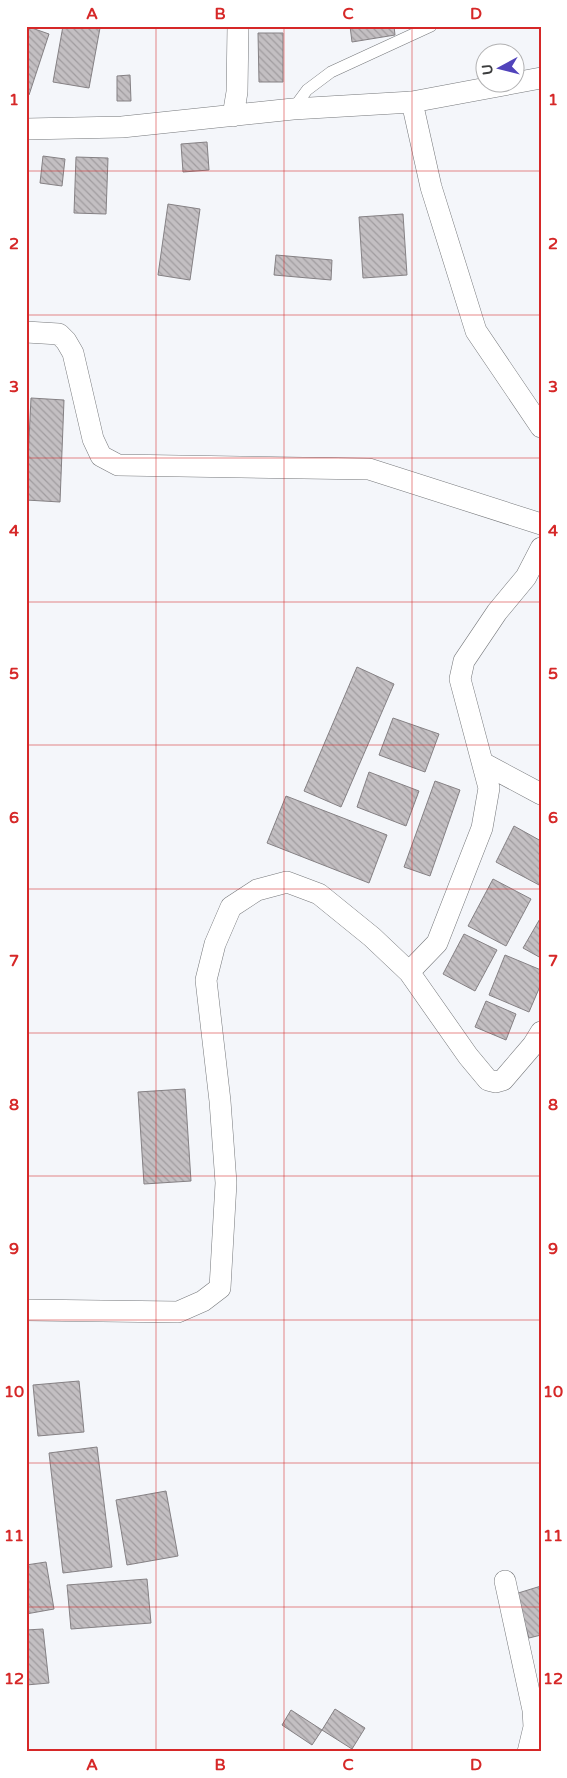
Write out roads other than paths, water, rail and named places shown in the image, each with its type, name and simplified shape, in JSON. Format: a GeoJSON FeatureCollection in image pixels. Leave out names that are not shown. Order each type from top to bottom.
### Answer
{"type":"FeatureCollection","features":[{"type":"Feature","properties":{"kind":"street"},"geometry":{"type":"LineString","coordinates":[[233,116],[237,92],[238,26]]}},
{"type":"Feature","properties":{"kind":"street"},"geometry":{"type":"LineString","coordinates":[[26,129],[122,127],[293,110],[412,102],[541,78]]}},
{"type":"Feature","properties":{"kind":"street"},"geometry":{"type":"LineString","coordinates":[[412,102],[431,187],[476,331],[541,427]]}},
{"type":"Feature","properties":{"kind":"street"},"geometry":{"type":"LineString","coordinates":[[26,332],[59,334],[66,341],[73,353],[93,439],[101,456],[118,465],[368,469],[541,524]]}},
{"type":"Feature","properties":{"kind":"street"},"geometry":{"type":"LineString","coordinates":[[409,972],[437,943],[482,828],[489,788],[460,679],[464,661],[497,612],[526,577],[541,548]]}},
{"type":"Feature","properties":{"kind":"street"},"geometry":{"type":"LineString","coordinates":[[483,764],[541,794]]}},
{"type":"Feature","properties":{"kind":"street"},"geometry":{"type":"LineString","coordinates":[[26,1310],[178,1312],[203,1301],[220,1288],[226,1184],[220,1101],[206,980],[214,944],[231,907],[257,890],[287,882],[319,894],[372,937],[409,972],[468,1056],[488,1080],[496,1082],[503,1080],[533,1045],[541,1032]]}},
{"type":"Feature","properties":{"kind":"street"},"geometry":{"type":"LineString","coordinates":[[505,1581],[533,1710],[534,1727],[528,1752]]}},
{"type":"Feature","properties":{"kind":"lane"},"geometry":{"type":"LineString","coordinates":[[293,110],[307,90],[331,72],[431,26]]}}]}
